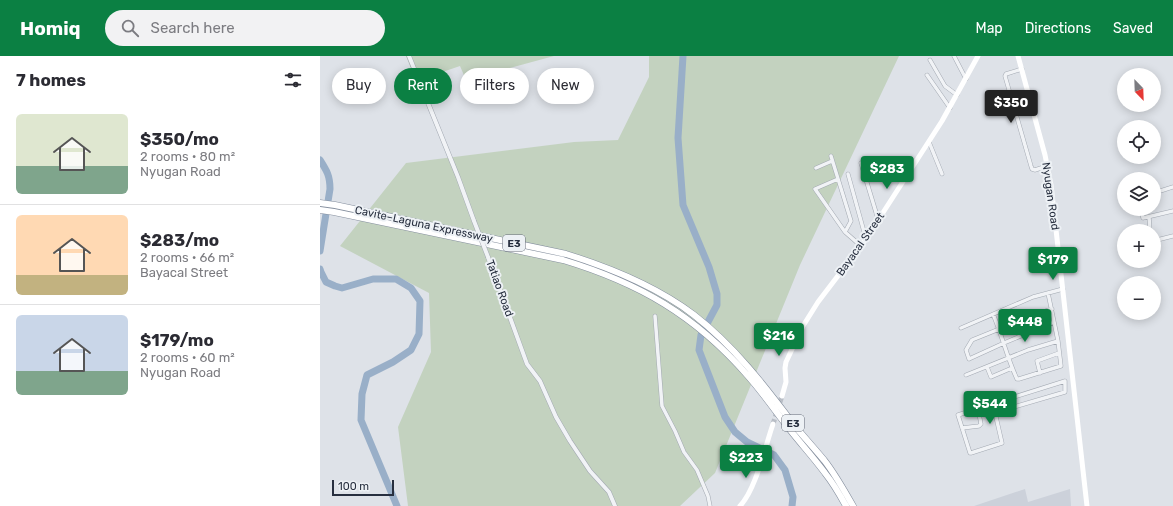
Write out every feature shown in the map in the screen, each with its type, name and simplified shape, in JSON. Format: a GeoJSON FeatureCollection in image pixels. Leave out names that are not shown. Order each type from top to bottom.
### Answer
{"type":"FeatureCollection","features":[{"type":"Feature","properties":{"kind":"highway","name":"Cavite–Laguna Expressway"},"geometry":{"type":"LineString","coordinates":[[320,203],[335,208],[563,260],[616,278],[682,310],[704,323],[727,345],[762,383],[824,460],[853,506]]}},
{"type":"Feature","properties":{"kind":"highway","name":"Cavite–Laguna Expressway"},"geometry":{"type":"LineString","coordinates":[[320,210],[335,208]]}},
{"type":"Feature","properties":{"kind":"highway","name":"Cavite–Laguna Expressway"},"geometry":{"type":"LineString","coordinates":[[682,310],[726,352],[754,383],[820,465],[846,506]]}},
{"type":"Feature","properties":{"kind":"main road","name":"Bayacal Street"},"geometry":{"type":"LineString","coordinates":[[782,396],[786,382],[786,362],[804,326],[818,302],[866,240],[950,108],[978,56]]}},
{"type":"Feature","properties":{"kind":"main road","name":"Nyugan Road"},"geometry":{"type":"LineString","coordinates":[[1018,56],[1048,166],[1051,185],[1087,506]]}},
{"type":"Feature","properties":{"kind":"main road"},"geometry":{"type":"LineString","coordinates":[[740,506],[746,500],[751,489],[773,424]]}},
{"type":"Feature","properties":{"kind":"street","name":"Tatiao Road"},"geometry":{"type":"LineString","coordinates":[[409,56],[458,177],[527,364],[540,381],[556,417],[570,441],[590,471],[609,492],[615,506]]}},
{"type":"Feature","properties":{"kind":"street"},"geometry":{"type":"LineString","coordinates":[[954,56],[966,79]]}},
{"type":"Feature","properties":{"kind":"street"},"geometry":{"type":"LineString","coordinates":[[930,60],[945,86],[957,96]]}},
{"type":"Feature","properties":{"kind":"street"},"geometry":{"type":"LineString","coordinates":[[1022,69],[1006,74],[1005,76],[1032,169],[1035,170],[1048,166]]}},
{"type":"Feature","properties":{"kind":"street"},"geometry":{"type":"LineString","coordinates":[[928,75],[950,108]]}},
{"type":"Feature","properties":{"kind":"street"},"geometry":{"type":"LineString","coordinates":[[929,142],[942,174]]}},
{"type":"Feature","properties":{"kind":"street"},"geometry":{"type":"LineString","coordinates":[[831,156],[850,221],[844,232]]}},
{"type":"Feature","properties":{"kind":"street"},"geometry":{"type":"LineString","coordinates":[[816,168],[832,162]]}},
{"type":"Feature","properties":{"kind":"street"},"geometry":{"type":"LineString","coordinates":[[861,163],[878,219]]}},
{"type":"Feature","properties":{"kind":"street"},"geometry":{"type":"LineString","coordinates":[[848,174],[866,240]]}},
{"type":"Feature","properties":{"kind":"street"},"geometry":{"type":"LineString","coordinates":[[838,179],[815,189],[844,232],[861,246]]}},
{"type":"Feature","properties":{"kind":"street"},"geometry":{"type":"LineString","coordinates":[[1161,191],[1173,187]]}},
{"type":"Feature","properties":{"kind":"street"},"geometry":{"type":"LineString","coordinates":[[1143,216],[1143,218],[1173,211]]}},
{"type":"Feature","properties":{"kind":"street"},"geometry":{"type":"LineString","coordinates":[[1149,217],[1150,224]]}},
{"type":"Feature","properties":{"kind":"street"},"geometry":{"type":"LineString","coordinates":[[1161,239],[1173,236]]}},
{"type":"Feature","properties":{"kind":"street"},"geometry":{"type":"LineString","coordinates":[[961,328],[1034,297],[1062,289]]}},
{"type":"Feature","properties":{"kind":"street"},"geometry":{"type":"LineString","coordinates":[[1048,293],[1058,341],[1061,366]]}},
{"type":"Feature","properties":{"kind":"street"},"geometry":{"type":"LineString","coordinates":[[1052,309],[972,340],[966,350],[969,359],[1054,322]]}},
{"type":"Feature","properties":{"kind":"street"},"geometry":{"type":"LineString","coordinates":[[993,314],[1017,379],[1019,380],[1071,362]]}},
{"type":"Feature","properties":{"kind":"street"},"geometry":{"type":"LineString","coordinates":[[655,316],[662,406],[684,452],[697,470],[708,496],[710,506]]}},
{"type":"Feature","properties":{"kind":"street"},"geometry":{"type":"LineString","coordinates":[[966,375],[1028,350],[1058,341]]}},
{"type":"Feature","properties":{"kind":"street"},"geometry":{"type":"LineString","coordinates":[[1040,373],[1037,361],[1059,353]]}},
{"type":"Feature","properties":{"kind":"street"},"geometry":{"type":"LineString","coordinates":[[987,367],[991,377],[1012,368]]}},
{"type":"Feature","properties":{"kind":"street"},"geometry":{"type":"LineString","coordinates":[[993,404],[1002,443],[970,453],[958,415],[1072,378]]}},
{"type":"Feature","properties":{"kind":"street"},"geometry":{"type":"LineString","coordinates":[[1008,399],[1010,406],[1014,407],[1065,392],[1065,381]]}},
{"type":"Feature","properties":{"kind":"street"},"geometry":{"type":"LineString","coordinates":[[962,428],[979,426],[981,424],[978,409]]}},
{"type":"Feature","properties":{"kind":"shaded area"},"geometry":{"type":"Polygon","coordinates":[[[1025,489],[1028,502],[1070,489],[1071,506],[974,506],[1025,489]]]}},
{"type":"Feature","properties":{"kind":"green space"},"geometry":{"type":"Polygon","coordinates":[[[406,56],[554,56],[510,68],[461,68],[460,66],[452,69],[411,68],[406,56]]]}},
{"type":"Feature","properties":{"kind":"green space"},"geometry":{"type":"Polygon","coordinates":[[[649,56],[899,56],[800,265],[715,473],[680,506],[408,506],[398,427],[431,352],[429,293],[340,246],[406,163],[574,142],[618,140],[649,77],[649,56]]]}},
{"type":"Feature","properties":{"kind":"waterway"},"geometry":{"type":"LineString","coordinates":[[683,56],[678,138],[683,205],[709,267],[717,294],[717,305],[701,335],[699,350],[725,417],[735,432],[747,442],[774,455],[785,470],[793,497],[792,506]]}},
{"type":"Feature","properties":{"kind":"waterway"},"geometry":{"type":"LineString","coordinates":[[320,160],[328,174],[330,189],[320,251]]}},
{"type":"Feature","properties":{"kind":"waterway"},"geometry":{"type":"LineString","coordinates":[[320,269],[326,282],[342,288],[373,279],[396,279],[411,288],[420,301],[419,334],[411,350],[393,362],[367,375],[362,394],[361,420],[397,506]]}},
{"type":"Feature","properties":{"kind":"tunnel"},"geometry":{"type":"LineString","coordinates":[[773,424],[782,396]]}}]}
